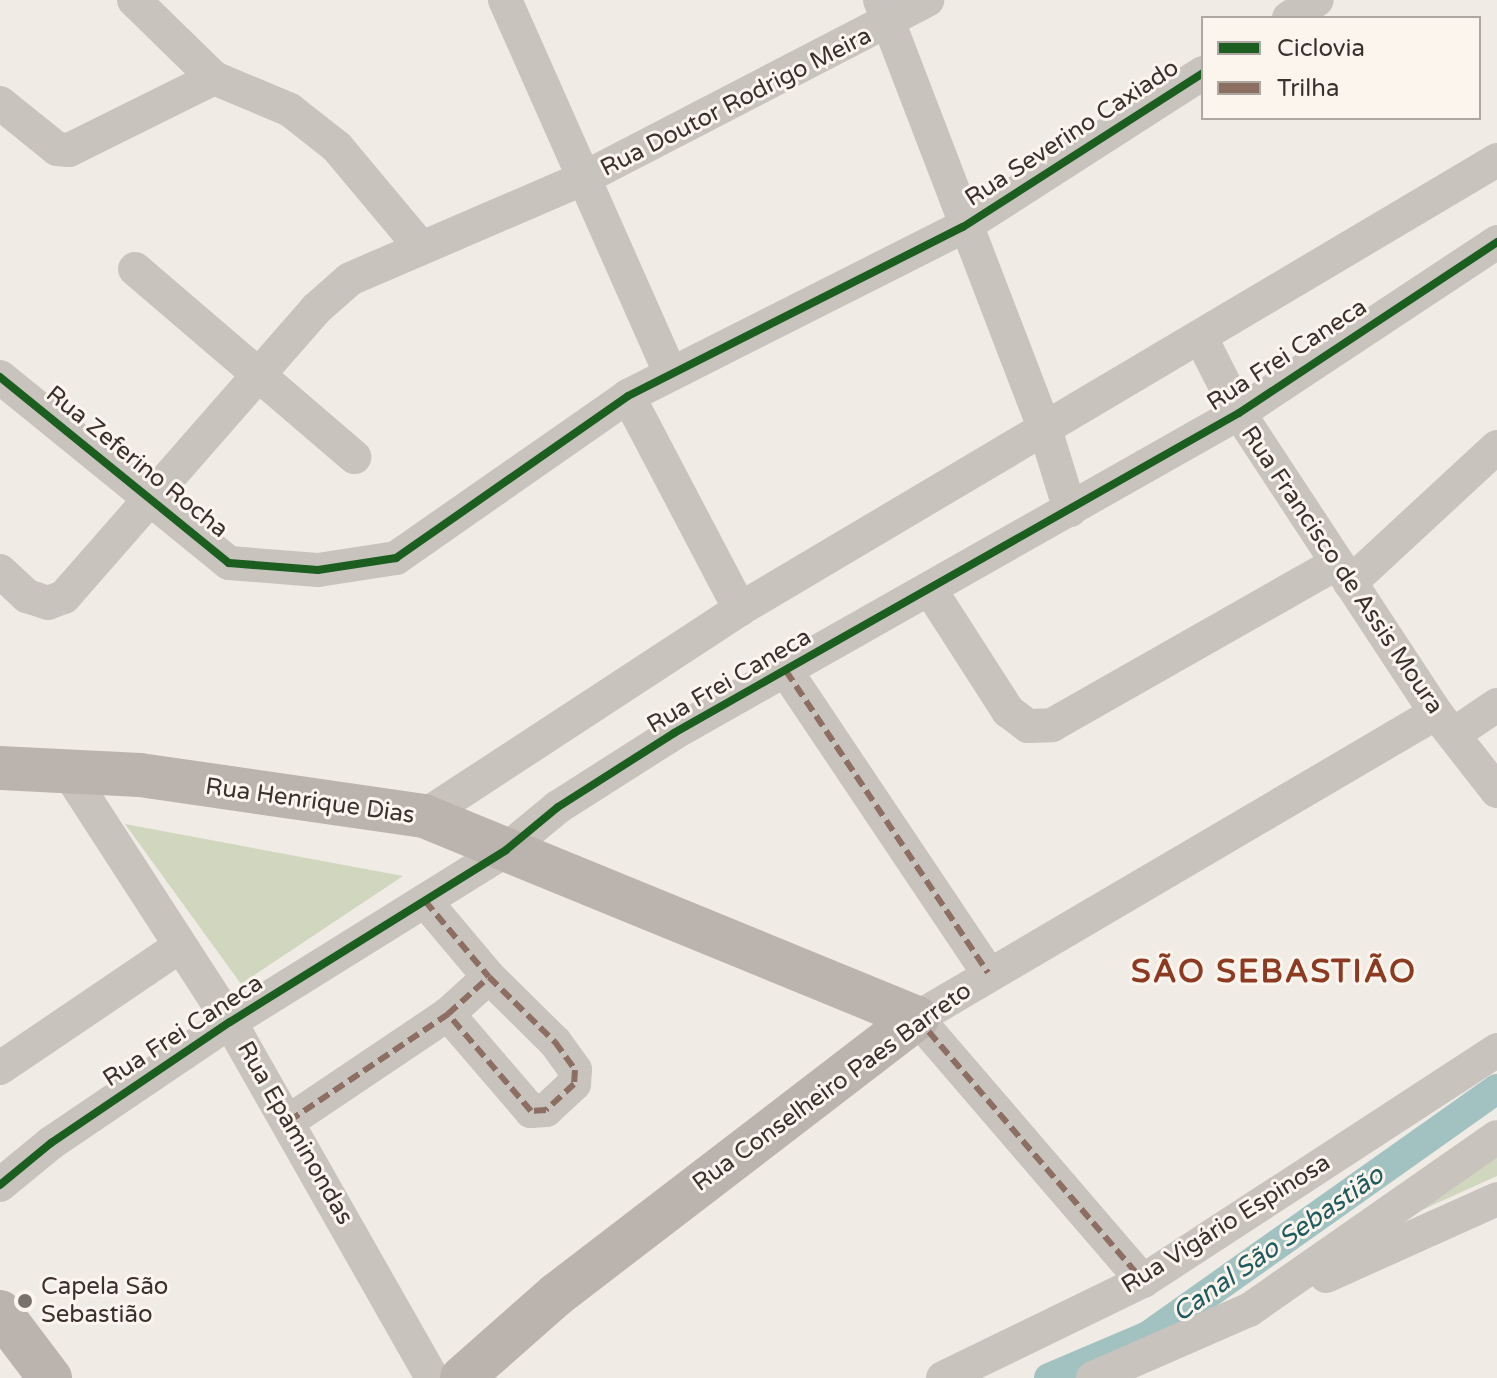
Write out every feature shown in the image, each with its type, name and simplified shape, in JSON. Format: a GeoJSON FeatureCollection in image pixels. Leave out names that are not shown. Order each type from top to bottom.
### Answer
{"type":"FeatureCollection","features":[{"type":"Feature","properties":{"kind":"street"},"geometry":{"type":"LineString","coordinates":[[134,0],[214,78],[290,110],[337,147],[419,245]]}},
{"type":"Feature","properties":{"kind":"street"},"geometry":{"type":"LineString","coordinates":[[505,0],[670,373]]}},
{"type":"Feature","properties":{"kind":"street","name":"Rua Doutor Rodrigo Meira"},"geometry":{"type":"LineString","coordinates":[[0,571],[27,596],[48,603],[83,579],[151,494],[262,375],[316,309],[350,279],[419,245],[582,179],[885,12],[927,0]]}},
{"type":"Feature","properties":{"kind":"street"},"geometry":{"type":"LineString","coordinates":[[1292,16],[1317,0]]}},
{"type":"Feature","properties":{"kind":"street"},"geometry":{"type":"LineString","coordinates":[[885,12],[963,227],[1045,429],[1070,510]]}},
{"type":"Feature","properties":{"kind":"street","name":"Rua Severino Caxiado"},"geometry":{"type":"LineString","coordinates":[[396,558],[628,396],[963,227],[1201,74]]}},
{"type":"Feature","properties":{"kind":"street"},"geometry":{"type":"LineString","coordinates":[[7,110],[57,149],[69,150],[214,78]]}},
{"type":"Feature","properties":{"kind":"street"},"geometry":{"type":"LineString","coordinates":[[424,816],[740,609],[1202,340],[1497,160]]}},
{"type":"Feature","properties":{"kind":"street","name":"Rua Frei Caneca"},"geometry":{"type":"LineString","coordinates":[[0,1185],[51,1143],[230,1022],[506,850],[558,807],[786,671],[1239,413],[1497,242]]}},
{"type":"Feature","properties":{"kind":"street"},"geometry":{"type":"LineString","coordinates":[[135,269],[354,457]]}},
{"type":"Feature","properties":{"kind":"street","name":"Rua Francisco de Assis Moura"},"geometry":{"type":"LineString","coordinates":[[1202,340],[1239,413],[1445,724],[1497,791]]}},
{"type":"Feature","properties":{"kind":"street","name":"Rua Zeferino Rocha"},"geometry":{"type":"LineString","coordinates":[[0,377],[151,494],[229,563],[318,570],[396,558]]}},
{"type":"Feature","properties":{"kind":"street"},"geometry":{"type":"LineString","coordinates":[[628,396],[740,609]]}},
{"type":"Feature","properties":{"kind":"street"},"geometry":{"type":"LineString","coordinates":[[931,591],[1008,711],[1028,726],[1052,725],[1203,637],[1344,573],[1497,447]]}},
{"type":"Feature","properties":{"kind":"street"},"geometry":{"type":"LineString","coordinates":[[786,671],[988,973]]}},
{"type":"Feature","properties":{"kind":"street","name":"Rua Conselheiro Paes Barreto"},"geometry":{"type":"LineString","coordinates":[[462,1378],[556,1295],[917,1018],[988,973],[1445,724],[1497,705]]}},
{"type":"Feature","properties":{"kind":"street","name":"Rua Henrique Dias"},"geometry":{"type":"LineString","coordinates":[[0,768],[140,775],[424,816],[917,1018]]}},
{"type":"Feature","properties":{"kind":"street","name":"Rua Epaminondas"},"geometry":{"type":"LineString","coordinates":[[69,773],[230,1022],[289,1121],[432,1378]]}},
{"type":"Feature","properties":{"kind":"street"},"geometry":{"type":"LineString","coordinates":[[425,901],[489,977],[569,1059],[576,1077],[568,1093],[546,1110],[531,1111],[448,1014]]}},
{"type":"Feature","properties":{"kind":"street"},"geometry":{"type":"LineString","coordinates":[[0,1068],[179,947]]}},
{"type":"Feature","properties":{"kind":"street"},"geometry":{"type":"LineString","coordinates":[[289,1121],[448,1014],[489,977]]}},
{"type":"Feature","properties":{"kind":"street"},"geometry":{"type":"LineString","coordinates":[[917,1018],[1143,1281]]}},
{"type":"Feature","properties":{"kind":"street","name":"Rua Vigário Espinosa"},"geometry":{"type":"LineString","coordinates":[[943,1378],[1143,1281],[1497,1050]]}},
{"type":"Feature","properties":{"kind":"street"},"geometry":{"type":"LineString","coordinates":[[1249,1310],[1497,1137]]}},
{"type":"Feature","properties":{"kind":"street"},"geometry":{"type":"LineString","coordinates":[[1093,1378],[1497,1199]]}},
{"type":"Feature","properties":{"kind":"street"},"geometry":{"type":"LineString","coordinates":[[0,1312],[50,1378]]}},
{"type":"Feature","properties":{"kind":"green space"},"geometry":{"type":"Polygon","coordinates":[[[125,824],[403,876],[241,984],[125,824]]]}},
{"type":"Feature","properties":{"kind":"green space"},"geometry":{"type":"Polygon","coordinates":[[[1497,1155],[1497,1176],[1413,1214],[1497,1155]]]}},
{"type":"Feature","properties":{"kind":"waterway","name":"Canal São Sebastião"},"geometry":{"type":"LineString","coordinates":[[1049,1378],[1148,1336],[1497,1089]]}},
{"type":"Feature","properties":{"kind":"marked path"},"geometry":{"type":"LineString","coordinates":[[786,671],[988,973]]}},
{"type":"Feature","properties":{"kind":"marked path"},"geometry":{"type":"LineString","coordinates":[[425,901],[489,977],[555,1042],[575,1070],[574,1084],[546,1110],[531,1111],[448,1014]]}},
{"type":"Feature","properties":{"kind":"marked path"},"geometry":{"type":"LineString","coordinates":[[289,1121],[448,1014],[489,977]]}},
{"type":"Feature","properties":{"kind":"marked path"},"geometry":{"type":"LineString","coordinates":[[917,1018],[1143,1281]]}},
{"type":"Feature","properties":{"kind":"cycle path"},"geometry":{"type":"LineString","coordinates":[[0,377],[229,563],[318,570],[396,558],[628,396],[963,227],[1201,74]]}},
{"type":"Feature","properties":{"kind":"cycle path"},"geometry":{"type":"LineString","coordinates":[[0,1185],[51,1143],[230,1022],[506,850],[558,807],[674,733],[1239,413],[1497,242]]}},
{"type":"Feature","properties":{"kind":"place","name":"Capela São Sebastião"},"geometry":{"type":"Point","coordinates":[25,1301]}},
{"type":"Feature","properties":{"kind":"district","name":"SÃO SEBASTIÃO"},"geometry":{"type":"Point","coordinates":[1274,972]}}]}
